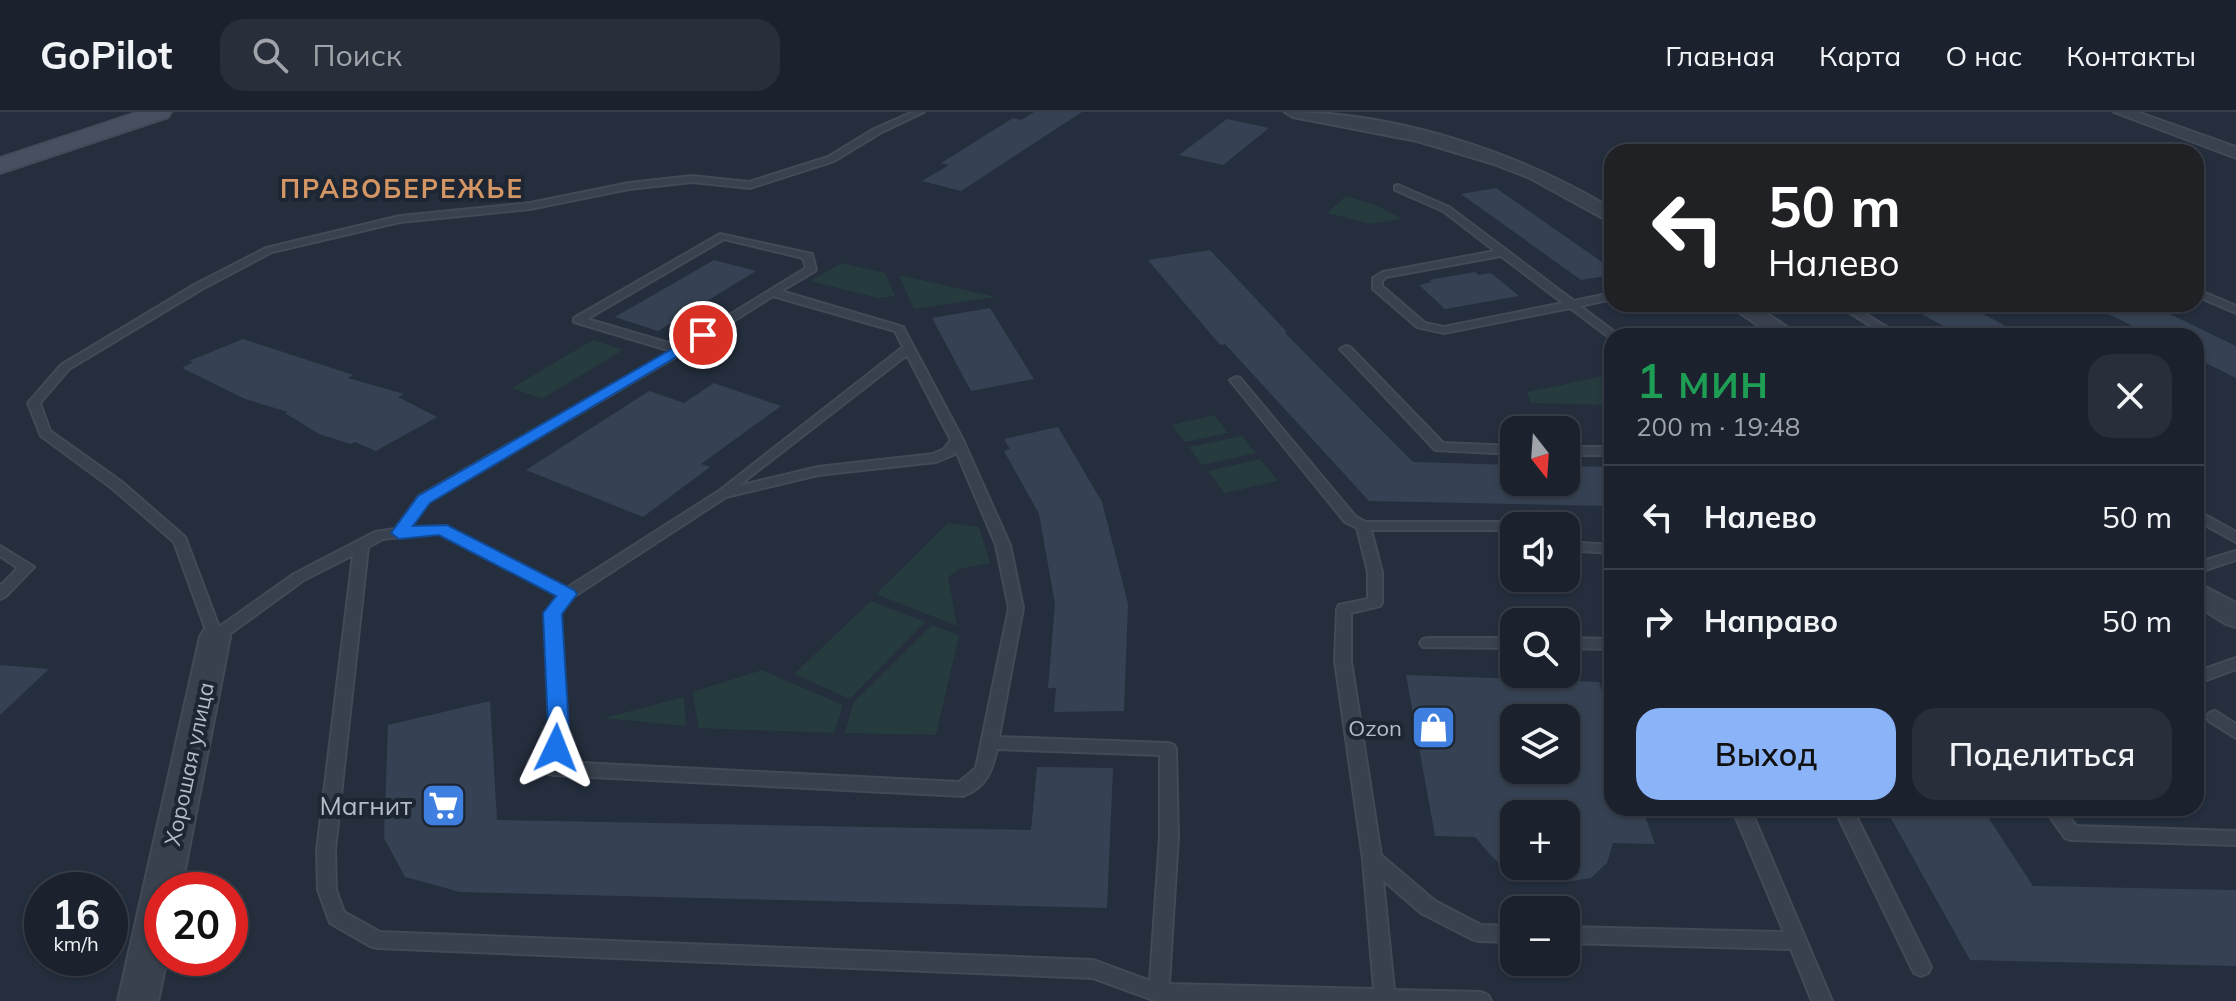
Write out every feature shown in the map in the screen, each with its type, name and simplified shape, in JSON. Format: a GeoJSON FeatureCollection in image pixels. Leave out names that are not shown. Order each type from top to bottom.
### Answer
{"type":"FeatureCollection","features":[{"type":"Feature","properties":{"kind":"street"},"geometry":{"type":"LineString","coordinates":[[0,166],[160,112]]}},
{"type":"Feature","properties":{"kind":"street"},"geometry":{"type":"LineString","coordinates":[[1293,112],[1420,134],[1449,143],[1535,172],[1604,212]]}},
{"type":"Feature","properties":{"kind":"street"},"geometry":{"type":"LineString","coordinates":[[2122,112],[2236,153]]}},
{"type":"Feature","properties":{"kind":"street"},"geometry":{"type":"LineString","coordinates":[[1751,312],[1776,328]]}},
{"type":"Feature","properties":{"kind":"street"},"geometry":{"type":"LineString","coordinates":[[2204,597],[2236,617]]}},
{"type":"Feature","properties":{"kind":"street","name":"Хорошая улица"},"geometry":{"type":"LineString","coordinates":[[166,872],[215,637]]}},
{"type":"Feature","properties":{"kind":"street","name":"Хорошая улица"},"geometry":{"type":"LineString","coordinates":[[138,1001],[144,973]]}},
{"type":"Feature","properties":{"kind":"lane"},"geometry":{"type":"LineString","coordinates":[[568,594],[441,529],[380,535],[299,577],[215,637],[180,540],[118,486],[45,433],[34,403],[65,367],[198,287],[269,250],[400,219],[530,206],[629,186],[692,179],[750,185],[831,159],[877,131],[920,112]]}},
{"type":"Feature","properties":{"kind":"lane"},"geometry":{"type":"LineString","coordinates":[[1398,188],[1446,209],[1604,328]]}},
{"type":"Feature","properties":{"kind":"lane"},"geometry":{"type":"LineString","coordinates":[[399,533],[424,499],[680,350],[811,269],[808,256],[723,236],[578,320],[680,350]]}},
{"type":"Feature","properties":{"kind":"lane"},"geometry":{"type":"LineString","coordinates":[[1505,252],[1383,275],[1377,280],[1377,287],[1421,325],[1444,330],[1604,297]]}},
{"type":"Feature","properties":{"kind":"lane"},"geometry":{"type":"LineString","coordinates":[[772,292],[899,329],[909,348],[957,440],[1003,545],[1016,608],[984,771],[963,789],[553,768],[558,728],[553,613],[568,594],[721,494],[909,348]]}},
{"type":"Feature","properties":{"kind":"lane"},"geometry":{"type":"LineString","coordinates":[[2204,296],[2236,310]]}},
{"type":"Feature","properties":{"kind":"lane"},"geometry":{"type":"LineString","coordinates":[[1854,312],[1882,328]]}},
{"type":"Feature","properties":{"kind":"lane"},"geometry":{"type":"LineString","coordinates":[[1346,349],[1439,447],[1500,450]]}},
{"type":"Feature","properties":{"kind":"lane"},"geometry":{"type":"LineString","coordinates":[[1236,380],[1350,519],[1363,526],[1500,526]]}},
{"type":"Feature","properties":{"kind":"lane"},"geometry":{"type":"LineString","coordinates":[[721,494],[818,471],[936,458],[949,452],[957,440]]}},
{"type":"Feature","properties":{"kind":"lane"},"geometry":{"type":"LineString","coordinates":[[1580,451],[1604,451]]}},
{"type":"Feature","properties":{"kind":"lane"},"geometry":{"type":"LineString","coordinates":[[2204,519],[2236,538]]}},
{"type":"Feature","properties":{"kind":"lane"},"geometry":{"type":"LineString","coordinates":[[1363,526],[1375,572],[1375,603],[1344,609],[1343,661],[1372,859],[1385,997]]}},
{"type":"Feature","properties":{"kind":"lane"},"geometry":{"type":"LineString","coordinates":[[361,544],[326,850],[327,890],[337,917],[377,940],[1093,969],[1159,993],[1481,1001]]}},
{"type":"Feature","properties":{"kind":"lane"},"geometry":{"type":"LineString","coordinates":[[1580,547],[1604,548]]}},
{"type":"Feature","properties":{"kind":"lane"},"geometry":{"type":"LineString","coordinates":[[0,550],[27,567],[0,594]]}},
{"type":"Feature","properties":{"kind":"lane"},"geometry":{"type":"LineString","coordinates":[[2204,565],[2236,555]]}},
{"type":"Feature","properties":{"kind":"lane"},"geometry":{"type":"LineString","coordinates":[[1428,643],[1500,643]]}},
{"type":"Feature","properties":{"kind":"lane"},"geometry":{"type":"LineString","coordinates":[[1580,643],[1604,644]]}},
{"type":"Feature","properties":{"kind":"lane"},"geometry":{"type":"LineString","coordinates":[[2204,675],[2236,663]]}},
{"type":"Feature","properties":{"kind":"lane"},"geometry":{"type":"LineString","coordinates":[[2215,717],[2236,732]]}},
{"type":"Feature","properties":{"kind":"lane"},"geometry":{"type":"LineString","coordinates":[[990,743],[1168,749],[1169,837],[1159,993]]}},
{"type":"Feature","properties":{"kind":"lane"},"geometry":{"type":"LineString","coordinates":[[1744,816],[1822,1001]]}},
{"type":"Feature","properties":{"kind":"lane"},"geometry":{"type":"LineString","coordinates":[[1847,816],[1921,967]]}},
{"type":"Feature","properties":{"kind":"lane"},"geometry":{"type":"LineString","coordinates":[[2059,816],[2071,833],[2236,838]]}},
{"type":"Feature","properties":{"kind":"lane"},"geometry":{"type":"LineString","coordinates":[[1372,859],[1428,907],[1479,933],[1500,934]]}},
{"type":"Feature","properties":{"kind":"lane"},"geometry":{"type":"LineString","coordinates":[[1580,935],[1798,941]]}},
{"type":"Feature","properties":{"kind":"green space"},"geometry":{"type":"Polygon","coordinates":[[[1346,196],[1376,205],[1402,219],[1371,224],[1327,213],[1346,196]]]}},
{"type":"Feature","properties":{"kind":"green space"},"geometry":{"type":"Polygon","coordinates":[[[842,263],[885,273],[895,296],[878,298],[810,281],[842,263]]]}},
{"type":"Feature","properties":{"kind":"green space"},"geometry":{"type":"Polygon","coordinates":[[[899,275],[996,297],[914,309],[899,275]]]}},
{"type":"Feature","properties":{"kind":"green space"},"geometry":{"type":"Polygon","coordinates":[[[593,340],[623,350],[542,399],[512,388],[593,340]]]}},
{"type":"Feature","properties":{"kind":"green space"},"geometry":{"type":"Polygon","coordinates":[[[1604,376],[1604,405],[1531,403],[1527,392],[1604,376]]]}},
{"type":"Feature","properties":{"kind":"green space"},"geometry":{"type":"Polygon","coordinates":[[[1214,415],[1228,433],[1185,442],[1172,425],[1214,415]]]}},
{"type":"Feature","properties":{"kind":"green space"},"geometry":{"type":"Polygon","coordinates":[[[1242,436],[1256,453],[1202,465],[1189,447],[1242,436]]]}},
{"type":"Feature","properties":{"kind":"green space"},"geometry":{"type":"Polygon","coordinates":[[[1260,459],[1278,481],[1224,493],[1208,471],[1260,459]]]}},
{"type":"Feature","properties":{"kind":"green space"},"geometry":{"type":"Polygon","coordinates":[[[948,523],[979,527],[990,563],[959,569],[948,577],[957,626],[876,594],[948,523]]]}},
{"type":"Feature","properties":{"kind":"green space"},"geometry":{"type":"Polygon","coordinates":[[[871,601],[925,622],[850,699],[794,674],[871,601]]]}},
{"type":"Feature","properties":{"kind":"green space"},"geometry":{"type":"Polygon","coordinates":[[[932,625],[959,635],[936,735],[845,733],[853,703],[932,625]]]}},
{"type":"Feature","properties":{"kind":"green space"},"geometry":{"type":"Polygon","coordinates":[[[762,670],[843,705],[834,733],[699,728],[692,692],[762,670]]]}},
{"type":"Feature","properties":{"kind":"green space"},"geometry":{"type":"Polygon","coordinates":[[[684,697],[686,726],[604,718],[684,697]]]}},
{"type":"Feature","properties":{"kind":"building"},"geometry":{"type":"Polygon","coordinates":[[[1034,112],[1082,112],[961,191],[922,181],[949,165],[941,163],[1013,118],[1021,120],[1034,112]]]}},
{"type":"Feature","properties":{"kind":"building"},"geometry":{"type":"Polygon","coordinates":[[[1227,119],[1269,128],[1223,165],[1179,155],[1227,119]]]}},
{"type":"Feature","properties":{"kind":"building"},"geometry":{"type":"Polygon","coordinates":[[[1496,188],[1604,263],[1604,276],[1581,280],[1461,194],[1496,188]]]}},
{"type":"Feature","properties":{"kind":"building"},"geometry":{"type":"Polygon","coordinates":[[[1210,250],[1285,333],[1413,462],[1500,465],[1500,496],[1580,496],[1580,466],[1604,467],[1604,506],[1369,501],[1225,344],[1220,345],[1148,260],[1210,250]]]}},
{"type":"Feature","properties":{"kind":"building"},"geometry":{"type":"Polygon","coordinates":[[[714,260],[756,271],[658,331],[615,317],[714,260]]]}},
{"type":"Feature","properties":{"kind":"building"},"geometry":{"type":"Polygon","coordinates":[[[1475,272],[1479,275],[1491,273],[1519,296],[1445,309],[1419,285],[1432,282],[1429,280],[1475,272]]]}},
{"type":"Feature","properties":{"kind":"building"},"geometry":{"type":"Polygon","coordinates":[[[990,308],[1034,379],[971,391],[932,318],[990,308]]]}},
{"type":"Feature","properties":{"kind":"building"},"geometry":{"type":"Polygon","coordinates":[[[1918,312],[1980,312],[2009,328],[1947,328],[1918,312]]]}},
{"type":"Feature","properties":{"kind":"building"},"geometry":{"type":"Polygon","coordinates":[[[2104,312],[2166,312],[2199,328],[2137,328],[2104,312]]]}},
{"type":"Feature","properties":{"kind":"building"},"geometry":{"type":"Polygon","coordinates":[[[2204,331],[2236,346],[2236,378],[2204,362],[2204,331]]]}},
{"type":"Feature","properties":{"kind":"building"},"geometry":{"type":"Polygon","coordinates":[[[243,339],[353,375],[348,378],[404,394],[398,397],[437,417],[376,451],[355,442],[351,444],[319,434],[285,413],[288,412],[245,399],[182,368],[193,362],[189,361],[243,339]]]}},
{"type":"Feature","properties":{"kind":"building"},"geometry":{"type":"Polygon","coordinates":[[[714,383],[781,406],[701,464],[710,467],[643,517],[526,470],[649,391],[684,403],[714,383]]]}},
{"type":"Feature","properties":{"kind":"building"},"geometry":{"type":"Polygon","coordinates":[[[1058,427],[1102,502],[1128,604],[1124,711],[1054,712],[1056,688],[1048,688],[1055,604],[1039,514],[1004,451],[1010,449],[1004,439],[1058,427]]]}},
{"type":"Feature","properties":{"kind":"building"},"geometry":{"type":"Polygon","coordinates":[[[0,665],[49,669],[0,715],[0,665]]]}},
{"type":"Feature","properties":{"kind":"building"},"geometry":{"type":"Polygon","coordinates":[[[1406,675],[1500,678],[1500,688],[1580,688],[1580,681],[1599,682],[1604,697],[1604,816],[1645,816],[1655,844],[1613,843],[1607,863],[1591,878],[1580,880],[1580,800],[1500,800],[1500,863],[1475,837],[1435,836],[1406,675]]]}},
{"type":"Feature","properties":{"kind":"building"},"geometry":{"type":"Polygon","coordinates":[[[490,701],[497,820],[1031,830],[1037,767],[1113,768],[1107,908],[460,892],[405,877],[384,838],[388,725],[490,701]]]}},
{"type":"Feature","properties":{"kind":"building"},"geometry":{"type":"Polygon","coordinates":[[[1890,816],[1987,816],[2033,886],[2236,890],[2236,966],[1970,960],[1890,816]]]}},
{"type":"Feature","properties":{"kind":"place","name":"Ozon"},"geometry":{"type":"Point","coordinates":[1433,728]}},
{"type":"Feature","properties":{"kind":"place","name":"Магнит"},"geometry":{"type":"Point","coordinates":[443,806]}},
{"type":"Feature","properties":{"kind":"district","name":"ПРАВОБЕРЕЖЬЕ"},"geometry":{"type":"Point","coordinates":[402,189]}},
{"type":"Feature","properties":{"kind":"route"},"geometry":{"type":"LineString","coordinates":[[556,748],[558,728],[553,613],[568,594],[441,529],[399,533],[424,499],[703,335]]}}]}
